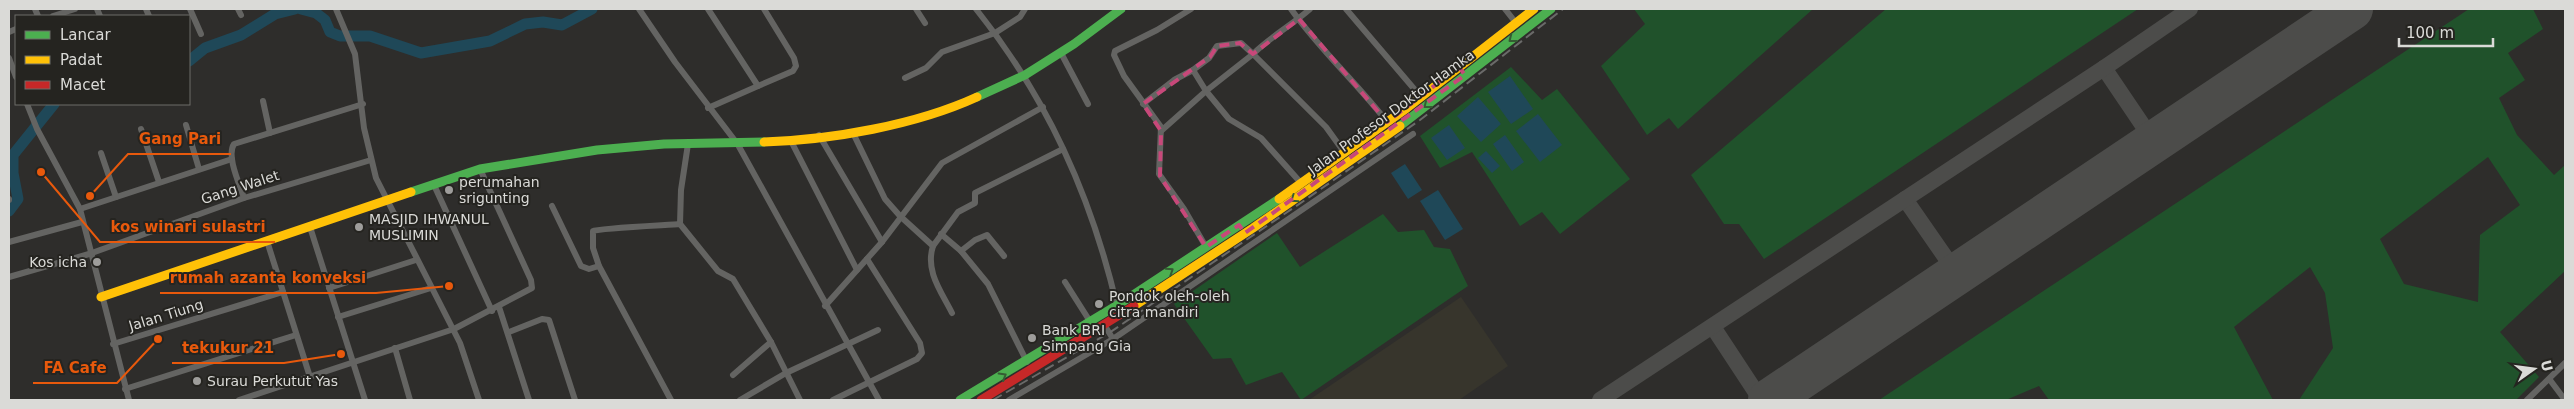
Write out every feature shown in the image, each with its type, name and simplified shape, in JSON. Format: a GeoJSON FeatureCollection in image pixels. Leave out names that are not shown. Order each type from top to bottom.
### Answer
{"type":"FeatureCollection","features":[{"type":"Feature","properties":{"kind":"main road"},"geometry":{"type":"LineString","coordinates":[[101,297],[310,228],[480,169],[597,150],[688,144],[791,141],[819,135],[854,133],[903,121],[964,103],[1025,75],[1061,53],[1121,9]]}},
{"type":"Feature","properties":{"kind":"main road","name":"Jalan Profesor Doktor Hamka"},"geometry":{"type":"LineString","coordinates":[[960,400],[1091,323],[1301,183],[1421,97],[1534,9]]}},
{"type":"Feature","properties":{"kind":"main road","name":"Jalan Profesor Doktor Hamka"},"geometry":{"type":"LineString","coordinates":[[981,400],[1106,326],[1245,234],[1412,117],[1551,9]]}},
{"type":"Feature","properties":{"kind":"main road"},"geometry":{"type":"LineString","coordinates":[[1459,67],[1465,75]]}},
{"type":"Feature","properties":{"kind":"main road"},"geometry":{"type":"LineString","coordinates":[[1239,225],[1245,234]]}},
{"type":"Feature","properties":{"kind":"street"},"geometry":{"type":"LineString","coordinates":[[56,15],[75,9]]}},
{"type":"Feature","properties":{"kind":"street"},"geometry":{"type":"LineString","coordinates":[[190,9],[201,34]]}},
{"type":"Feature","properties":{"kind":"street"},"geometry":{"type":"LineString","coordinates":[[336,9],[353,46],[371,160],[376,178],[386,202],[454,329],[479,400]]}},
{"type":"Feature","properties":{"kind":"street"},"geometry":{"type":"LineString","coordinates":[[639,9],[708,108],[736,143],[879,400]]}},
{"type":"Feature","properties":{"kind":"street"},"geometry":{"type":"LineString","coordinates":[[708,9],[758,86]]}},
{"type":"Feature","properties":{"kind":"street"},"geometry":{"type":"LineString","coordinates":[[708,108],[793,71],[796,66],[794,58],[764,9]]}},
{"type":"Feature","properties":{"kind":"street"},"geometry":{"type":"LineString","coordinates":[[916,9],[925,23]]}},
{"type":"Feature","properties":{"kind":"street"},"geometry":{"type":"LineString","coordinates":[[976,9],[1025,75],[1063,149],[1099,237],[1117,306]]}},
{"type":"Feature","properties":{"kind":"street"},"geometry":{"type":"LineString","coordinates":[[905,78],[926,68],[942,52],[995,33],[1020,17],[1025,9]]}},
{"type":"Feature","properties":{"kind":"street"},"geometry":{"type":"LineString","coordinates":[[1191,9],[1114,53],[1124,76],[1162,130],[1159,174],[1184,209],[1206,247]]}},
{"type":"Feature","properties":{"kind":"street"},"geometry":{"type":"LineString","coordinates":[[1291,9],[1320,48],[1345,76],[1360,88],[1387,122]]}},
{"type":"Feature","properties":{"kind":"street"},"geometry":{"type":"LineString","coordinates":[[1162,130],[1206,91],[1253,54],[1267,40],[1299,19],[1310,9]]}},
{"type":"Feature","properties":{"kind":"street"},"geometry":{"type":"LineString","coordinates":[[1346,9],[1421,97]]}},
{"type":"Feature","properties":{"kind":"street"},"geometry":{"type":"LineString","coordinates":[[1505,9],[1516,23]]}},
{"type":"Feature","properties":{"kind":"street"},"geometry":{"type":"LineString","coordinates":[[1143,104],[1174,80],[1193,70],[1209,58],[1217,46],[1242,43],[1326,127],[1344,152]]}},
{"type":"Feature","properties":{"kind":"street"},"geometry":{"type":"LineString","coordinates":[[1061,53],[1088,104]]}},
{"type":"Feature","properties":{"kind":"street"},"geometry":{"type":"LineString","coordinates":[[9,58],[15,74]]}},
{"type":"Feature","properties":{"kind":"street"},"geometry":{"type":"LineString","coordinates":[[1193,70],[1206,91],[1229,119],[1261,138],[1301,183]]}},
{"type":"Feature","properties":{"kind":"street"},"geometry":{"type":"LineString","coordinates":[[263,101],[270,132]]}},
{"type":"Feature","properties":{"kind":"street"},"geometry":{"type":"LineString","coordinates":[[244,198],[232,159],[234,144],[363,104]]}},
{"type":"Feature","properties":{"kind":"street"},"geometry":{"type":"LineString","coordinates":[[27,105],[37,129],[80,209],[89,254],[128,400]]}},
{"type":"Feature","properties":{"kind":"street"},"geometry":{"type":"LineString","coordinates":[[826,306],[882,242],[942,163],[1043,107]]}},
{"type":"Feature","properties":{"kind":"street"},"geometry":{"type":"LineString","coordinates":[[186,125],[199,169]]}},
{"type":"Feature","properties":{"kind":"street"},"geometry":{"type":"LineString","coordinates":[[142,129],[158,182]]}},
{"type":"Feature","properties":{"kind":"street"},"geometry":{"type":"LineString","coordinates":[[854,133],[880,192],[900,216],[933,246]]}},
{"type":"Feature","properties":{"kind":"street"},"geometry":{"type":"LineString","coordinates":[[1009,400],[1113,339],[1413,134]]}},
{"type":"Feature","properties":{"kind":"street"},"geometry":{"type":"LineString","coordinates":[[819,135],[882,242]]}},
{"type":"Feature","properties":{"kind":"street"},"geometry":{"type":"LineString","coordinates":[[791,141],[857,270]]}},
{"type":"Feature","properties":{"kind":"street"},"geometry":{"type":"LineString","coordinates":[[688,144],[681,190],[680,224],[718,271],[733,279],[770,342],[800,400]]}},
{"type":"Feature","properties":{"kind":"street"},"geometry":{"type":"LineString","coordinates":[[952,313],[931,270],[930,260],[933,246],[941,234],[958,212],[975,203],[975,193],[1063,149]]}},
{"type":"Feature","properties":{"kind":"street"},"geometry":{"type":"LineString","coordinates":[[101,153],[116,197]]}},
{"type":"Feature","properties":{"kind":"street"},"geometry":{"type":"LineString","coordinates":[[80,209],[232,159]]}},
{"type":"Feature","properties":{"kind":"street","name":"Gang Walet"},"geometry":{"type":"LineString","coordinates":[[9,277],[89,254],[244,198],[371,160]]}},
{"type":"Feature","properties":{"kind":"street"},"geometry":{"type":"LineString","coordinates":[[240,400],[266,397],[310,376],[454,329],[530,290],[532,283],[480,169]]}},
{"type":"Feature","properties":{"kind":"street"},"geometry":{"type":"LineString","coordinates":[[434,185],[492,311]]}},
{"type":"Feature","properties":{"kind":"street"},"geometry":{"type":"LineString","coordinates":[[552,206],[581,266],[589,269],[599,266]]}},
{"type":"Feature","properties":{"kind":"street"},"geometry":{"type":"LineString","coordinates":[[9,242],[82,222]]}},
{"type":"Feature","properties":{"kind":"street"},"geometry":{"type":"LineString","coordinates":[[669,399],[599,266],[592,240],[595,229],[680,224]]}},
{"type":"Feature","properties":{"kind":"street"},"geometry":{"type":"LineString","coordinates":[[310,228],[365,400]]}},
{"type":"Feature","properties":{"kind":"street"},"geometry":{"type":"LineString","coordinates":[[941,234],[960,251],[988,284],[1027,362]]}},
{"type":"Feature","properties":{"kind":"street"},"geometry":{"type":"LineString","coordinates":[[960,251],[975,240],[987,235],[1004,256]]}},
{"type":"Feature","properties":{"kind":"street"},"geometry":{"type":"LineString","coordinates":[[267,241],[310,376]]}},
{"type":"Feature","properties":{"kind":"street"},"geometry":{"type":"LineString","coordinates":[[833,400],[920,357],[922,348],[867,259]]}},
{"type":"Feature","properties":{"kind":"street"},"geometry":{"type":"LineString","coordinates":[[329,288],[416,260]]}},
{"type":"Feature","properties":{"kind":"street"},"geometry":{"type":"LineString","coordinates":[[1065,282],[1091,323]]}},
{"type":"Feature","properties":{"kind":"street"},"geometry":{"type":"LineString","coordinates":[[338,317],[431,288]]}},
{"type":"Feature","properties":{"kind":"street","name":"Jalan Tiung"},"geometry":{"type":"LineString","coordinates":[[113,344],[283,292]]}},
{"type":"Feature","properties":{"kind":"street"},"geometry":{"type":"LineString","coordinates":[[500,307],[530,400]]}},
{"type":"Feature","properties":{"kind":"street"},"geometry":{"type":"LineString","coordinates":[[509,332],[542,319],[549,320],[575,400]]}},
{"type":"Feature","properties":{"kind":"street"},"geometry":{"type":"LineString","coordinates":[[1106,326],[1113,339]]}},
{"type":"Feature","properties":{"kind":"street"},"geometry":{"type":"LineString","coordinates":[[740,400],[786,373],[878,330]]}},
{"type":"Feature","properties":{"kind":"street"},"geometry":{"type":"LineString","coordinates":[[125,389],[296,335]]}},
{"type":"Feature","properties":{"kind":"street"},"geometry":{"type":"LineString","coordinates":[[732,376],[770,342]]}},
{"type":"Feature","properties":{"kind":"street"},"geometry":{"type":"LineString","coordinates":[[395,348],[410,400]]}},
{"type":"Feature","properties":{"kind":"street"},"geometry":{"type":"LineString","coordinates":[[2527,400],[2550,380],[2565,363]]}},
{"type":"Feature","properties":{"kind":"street"},"geometry":{"type":"LineString","coordinates":[[2550,380],[2565,400]]}},
{"type":"Feature","properties":{"kind":"highlighted area"},"geometry":{"type":"Polygon","coordinates":[[[1299,19],[1387,122],[1459,67],[1465,75],[1245,233],[1239,225],[1206,247],[1160,176],[1161,131],[1143,104],[1210,57],[1217,46],[1240,43],[1253,54],[1299,19]]]}},
{"type":"Feature","properties":{"kind":"shaded area"},"geometry":{"type":"Polygon","coordinates":[[[1461,297],[1508,366],[1459,400],[1309,400],[1461,297]]]}},
{"type":"Feature","properties":{"kind":"green space"},"geometry":{"type":"Polygon","coordinates":[[[1634,9],[1813,9],[1678,129],[1669,118],[1647,135],[1601,66],[1645,24],[1634,9]]]}},
{"type":"Feature","properties":{"kind":"green space"},"geometry":{"type":"Polygon","coordinates":[[[1886,9],[2138,9],[1764,259],[1739,224],[1724,224],[1691,175],[1886,9]]]}},
{"type":"Feature","properties":{"kind":"green space"},"geometry":{"type":"Polygon","coordinates":[[[2469,9],[2533,9],[2543,29],[2508,53],[2525,80],[2499,98],[2517,135],[2554,175],[2565,165],[2565,271],[2500,332],[2539,377],[2516,400],[2299,400],[2333,348],[2325,293],[2310,267],[2234,327],[2273,400],[2049,400],[2039,386],[2006,400],[1879,400],[2469,9]],[[2488,157],[2380,239],[2404,284],[2478,302],[2480,235],[2520,205],[2488,157]]]}},
{"type":"Feature","properties":{"kind":"green space"},"geometry":{"type":"Polygon","coordinates":[[[1511,67],[1542,100],[1557,89],[1630,179],[1560,234],[1542,212],[1520,226],[1472,152],[1440,168],[1420,136],[1511,67]]]}},
{"type":"Feature","properties":{"kind":"green space"},"geometry":{"type":"Polygon","coordinates":[[[1383,214],[1398,232],[1424,230],[1434,247],[1450,249],[1468,286],[1301,400],[1282,372],[1246,385],[1231,358],[1213,359],[1174,304],[1277,233],[1300,267],[1383,214]]]}},
{"type":"Feature","properties":{"kind":"water"},"geometry":{"type":"Polygon","coordinates":[[[1510,76],[1533,109],[1511,124],[1488,92],[1510,76]]]}},
{"type":"Feature","properties":{"kind":"water"},"geometry":{"type":"Polygon","coordinates":[[[1478,97],[1501,124],[1481,142],[1457,116],[1478,97]]]}},
{"type":"Feature","properties":{"kind":"water"},"geometry":{"type":"Polygon","coordinates":[[[1538,114],[1562,145],[1540,162],[1516,131],[1538,114]]]}},
{"type":"Feature","properties":{"kind":"water"},"geometry":{"type":"Polygon","coordinates":[[[1449,125],[1465,148],[1447,160],[1431,138],[1449,125]]]}},
{"type":"Feature","properties":{"kind":"water"},"geometry":{"type":"Polygon","coordinates":[[[1505,135],[1524,162],[1512,171],[1493,144],[1505,135]]]}},
{"type":"Feature","properties":{"kind":"water"},"geometry":{"type":"Polygon","coordinates":[[[1486,151],[1500,166],[1492,173],[1478,158],[1486,151]]]}},
{"type":"Feature","properties":{"kind":"water"},"geometry":{"type":"Polygon","coordinates":[[[1405,164],[1422,190],[1408,199],[1391,173],[1405,164]]]}},
{"type":"Feature","properties":{"kind":"water"},"geometry":{"type":"Polygon","coordinates":[[[1438,190],[1463,229],[1445,240],[1420,201],[1438,190]]]}},
{"type":"Feature","properties":{"kind":"waterway"},"geometry":{"type":"LineString","coordinates":[[190,60],[205,48],[241,35],[275,14],[295,9]]}},
{"type":"Feature","properties":{"kind":"waterway"},"geometry":{"type":"LineString","coordinates":[[301,9],[316,13],[325,20],[330,32],[340,36],[370,36],[421,53],[490,41],[525,24],[543,22],[562,25],[592,9]]}},
{"type":"Feature","properties":{"kind":"waterway"},"geometry":{"type":"LineString","coordinates":[[9,211],[18,199],[13,173],[13,155],[53,105]]}},
{"type":"Feature","properties":{"kind":"taxiway"},"geometry":{"type":"LineString","coordinates":[[1600,400],[2104,68],[2190,9]]}},
{"type":"Feature","properties":{"kind":"taxiway"},"geometry":{"type":"LineString","coordinates":[[2104,68],[2154,142]]}},
{"type":"Feature","properties":{"kind":"taxiway"},"geometry":{"type":"LineString","coordinates":[[1905,199],[1957,274]]}},
{"type":"Feature","properties":{"kind":"taxiway"},"geometry":{"type":"LineString","coordinates":[[1713,327],[1761,400]]}},
{"type":"Feature","properties":{"kind":"runway"},"geometry":{"type":"LineString","coordinates":[[1769,400],[2352,9]]}},
{"type":"Feature","properties":{"kind":"railway"},"geometry":{"type":"LineString","coordinates":[[993,400],[1109,333],[1305,200],[1420,120],[1563,9]]}},
{"type":"Feature","properties":{"kind":"traffic: fast"},"geometry":{"type":"LineString","coordinates":[[977,97],[1025,75],[1074,44],[1121,9]]}},
{"type":"Feature","properties":{"kind":"traffic: fast"},"geometry":{"type":"LineString","coordinates":[[1400,126],[1551,9]]}},
{"type":"Feature","properties":{"kind":"traffic: fast"},"geometry":{"type":"LineString","coordinates":[[411,192],[480,169],[597,150],[664,144],[764,142]]}},
{"type":"Feature","properties":{"kind":"traffic: fast"},"geometry":{"type":"LineString","coordinates":[[960,400],[1124,301],[1279,199]]}},
{"type":"Feature","properties":{"kind":"traffic: slow"},"geometry":{"type":"LineString","coordinates":[[1279,199],[1407,108],[1534,9]]}},
{"type":"Feature","properties":{"kind":"traffic: slow"},"geometry":{"type":"LineString","coordinates":[[764,142],[817,138],[873,129],[927,116],[977,97]]}},
{"type":"Feature","properties":{"kind":"traffic: slow"},"geometry":{"type":"LineString","coordinates":[[1134,306],[1253,228],[1400,126]]}},
{"type":"Feature","properties":{"kind":"traffic: slow"},"geometry":{"type":"LineString","coordinates":[[101,297],[411,192]]}},
{"type":"Feature","properties":{"kind":"traffic: jam"},"geometry":{"type":"LineString","coordinates":[[981,400],[1134,306]]}},
{"type":"Feature","properties":{"kind":"place","name":"kos winari sulastri"},"geometry":{"type":"Point","coordinates":[41,172]}},
{"type":"Feature","properties":{"kind":"place","name":"perumahan srigunting"},"geometry":{"type":"Point","coordinates":[449,190]}},
{"type":"Feature","properties":{"kind":"place","name":"Gang Pari"},"geometry":{"type":"Point","coordinates":[90,196]}},
{"type":"Feature","properties":{"kind":"place","name":"MASJID IHWANUL MUSLIMIN"},"geometry":{"type":"Point","coordinates":[359,227]}},
{"type":"Feature","properties":{"kind":"place","name":"Kos icha"},"geometry":{"type":"Point","coordinates":[97,262]}},
{"type":"Feature","properties":{"kind":"place","name":"rumah azanta konveksi"},"geometry":{"type":"Point","coordinates":[449,286]}},
{"type":"Feature","properties":{"kind":"place","name":"Pondok oleh-oleh citra mandiri"},"geometry":{"type":"Point","coordinates":[1099,304]}},
{"type":"Feature","properties":{"kind":"place","name":"Bank BRI Simpang Gia"},"geometry":{"type":"Point","coordinates":[1032,338]}},
{"type":"Feature","properties":{"kind":"place","name":"FA Cafe"},"geometry":{"type":"Point","coordinates":[158,339]}},
{"type":"Feature","properties":{"kind":"place","name":"tekukur 21"},"geometry":{"type":"Point","coordinates":[341,354]}},
{"type":"Feature","properties":{"kind":"place","name":"Surau Perkutut Yas"},"geometry":{"type":"Point","coordinates":[197,381]}}]}
